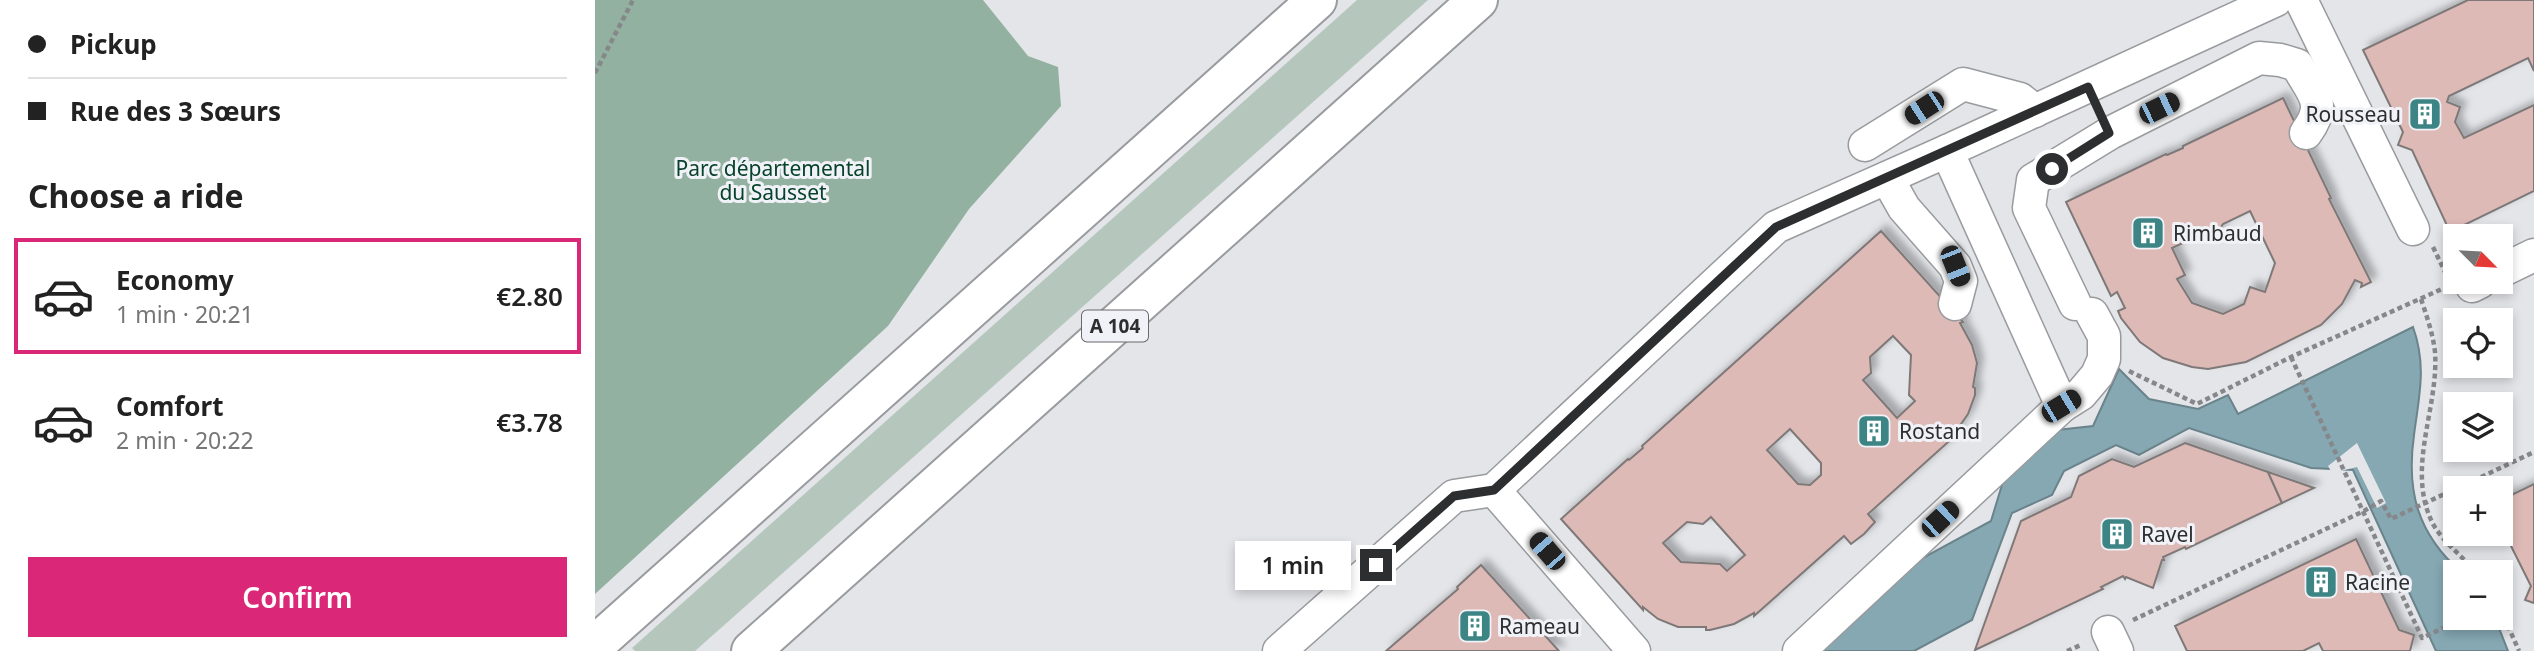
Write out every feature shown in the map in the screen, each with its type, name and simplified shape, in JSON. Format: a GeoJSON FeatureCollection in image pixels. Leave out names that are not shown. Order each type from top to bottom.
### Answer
{"type":"FeatureCollection","features":[{"type":"Feature","properties":{"kind":"highway"},"geometry":{"type":"LineString","coordinates":[[595,645],[1317,0]]}},
{"type":"Feature","properties":{"kind":"highway","name":"A 104"},"geometry":{"type":"LineString","coordinates":[[751,651],[1478,0]]}},
{"type":"Feature","properties":{"kind":"street"},"geometry":{"type":"LineString","coordinates":[[1279,651],[1454,496],[1494,490],[1776,227],[2276,0]]}},
{"type":"Feature","properties":{"kind":"street"},"geometry":{"type":"LineString","coordinates":[[2301,0],[2413,229]]}},
{"type":"Feature","properties":{"kind":"street"},"geometry":{"type":"LineString","coordinates":[[1799,651],[2061,406],[2081,394],[2097,375],[2104,359],[2104,336],[2083,309],[2029,208],[2033,180],[2109,133],[2259,58],[2297,65],[2317,101],[2317,117],[2306,133]]}},
{"type":"Feature","properties":{"kind":"street"},"geometry":{"type":"LineString","coordinates":[[1865,145],[1963,84],[2020,99],[2035,111]]}},
{"type":"Feature","properties":{"kind":"street"},"geometry":{"type":"LineString","coordinates":[[2088,87],[2109,133]]}},
{"type":"Feature","properties":{"kind":"street"},"geometry":{"type":"LineString","coordinates":[[1947,151],[2061,406]]}},
{"type":"Feature","properties":{"kind":"street"},"geometry":{"type":"LineString","coordinates":[[1887,178],[1904,208],[1955,266],[1961,281],[1955,304]]}},
{"type":"Feature","properties":{"kind":"street"},"geometry":{"type":"LineString","coordinates":[[2513,265],[2534,255]]}},
{"type":"Feature","properties":{"kind":"street"},"geometry":{"type":"LineString","coordinates":[[1494,490],[1634,651]]}},
{"type":"Feature","properties":{"kind":"path"},"geometry":{"type":"LineString","coordinates":[[595,73],[633,0]]}},
{"type":"Feature","properties":{"kind":"path"},"geometry":{"type":"LineString","coordinates":[[2104,359],[2197,404],[2291,357],[2451,284],[2429,238],[2413,229]]}},
{"type":"Feature","properties":{"kind":"path"},"geometry":{"type":"LineString","coordinates":[[2421,299],[2435,352],[2434,383],[2422,457],[2422,486],[2434,524],[2444,540],[2464,560]]}},
{"type":"Feature","properties":{"kind":"path"},"geometry":{"type":"LineString","coordinates":[[2291,357],[2422,638],[2443,628]]}},
{"type":"Feature","properties":{"kind":"path"},"geometry":{"type":"LineString","coordinates":[[2483,476],[2534,452]]}},
{"type":"Feature","properties":{"kind":"path"},"geometry":{"type":"LineString","coordinates":[[2067,651],[2113,641],[2381,501],[2391,519],[2443,495]]}},
{"type":"Feature","properties":{"kind":"path"},"geometry":{"type":"LineString","coordinates":[[2510,630],[2519,651]]}},
{"type":"Feature","properties":{"kind":"green space","name":"Parc départemental du Sausset"},"geometry":{"type":"Polygon","coordinates":[[[595,0],[983,0],[1028,56],[1058,67],[1061,106],[969,209],[888,326],[595,594],[595,0]]]}},
{"type":"Feature","properties":{"kind":"green space"},"geometry":{"type":"Polygon","coordinates":[[[1357,0],[1428,0],[695,651],[635,651],[632,648],[1357,0]]]}},
{"type":"Feature","properties":{"kind":"water"},"geometry":{"type":"Polygon","coordinates":[[[2413,327],[2421,368],[2412,475],[2418,511],[2434,543],[2448,560],[2443,560],[2443,630],[2500,630],[2508,651],[2436,651],[2353,470],[2311,468],[2189,428],[2139,455],[2116,445],[2064,471],[2052,495],[2012,513],[1972,620],[1914,651],[1816,651],[1906,567],[1991,521],[2005,475],[2057,430],[2093,426],[2119,369],[2149,399],[2198,409],[2228,395],[2238,414],[2413,327]]]}},
{"type":"Feature","properties":{"kind":"pier"},"geometry":{"type":"Polygon","coordinates":[[[2357,443],[2386,503],[2377,508],[2357,467],[2332,473],[2328,466],[2357,443]]]}},
{"type":"Feature","properties":{"kind":"building","name":"Rousseau"},"geometry":{"type":"Polygon","coordinates":[[[2468,0],[2534,0],[2534,71],[2528,58],[2449,96],[2447,102],[2460,107],[2455,122],[2464,138],[2534,105],[2534,191],[2466,224],[2446,224],[2412,150],[2398,145],[2403,132],[2363,50],[2468,0]]]}},
{"type":"Feature","properties":{"kind":"building","name":"Rimbaud"},"geometry":{"type":"Polygon","coordinates":[[[2283,98],[2371,282],[2361,287],[2362,283],[2355,280],[2342,304],[2321,325],[2246,362],[2208,369],[2192,367],[2163,358],[2140,342],[2121,318],[2118,311],[2125,308],[2117,292],[2111,296],[2066,202],[2283,98]],[[2250,211],[2223,224],[2217,233],[2202,234],[2172,248],[2185,275],[2177,279],[2192,303],[2223,314],[2244,304],[2250,287],[2265,292],[2275,263],[2250,211]]]}},
{"type":"Feature","properties":{"kind":"building","name":"Rostand"},"geometry":{"type":"Polygon","coordinates":[[[1881,231],[1963,322],[1960,323],[1972,345],[1977,363],[1973,387],[1975,395],[1968,414],[1954,434],[1957,434],[1868,514],[1875,522],[1864,534],[1851,544],[1844,536],[1754,616],[1754,613],[1734,624],[1710,630],[1706,630],[1706,627],[1678,627],[1658,619],[1643,607],[1643,610],[1561,519],[1643,448],[1642,446],[1881,231]],[[1893,336],[1870,357],[1871,373],[1863,380],[1897,418],[1915,401],[1909,395],[1911,355],[1893,336]],[[1790,429],[1767,450],[1798,484],[1810,485],[1821,475],[1821,463],[1790,429]],[[1711,517],[1703,524],[1687,522],[1663,543],[1681,562],[1720,564],[1727,571],[1745,555],[1711,517]]]}},
{"type":"Feature","properties":{"kind":"building","name":"Ravel"},"geometry":{"type":"Polygon","coordinates":[[[2185,443],[2268,472],[2282,503],[2186,549],[2185,547],[2163,557],[2153,588],[2123,576],[2101,587],[2103,589],[1975,650],[2021,521],[2071,497],[2079,476],[2112,459],[2134,467],[2185,443]]]}},
{"type":"Feature","properties":{"kind":"building"},"geometry":{"type":"Polygon","coordinates":[[[2268,472],[2314,488],[2282,503],[2268,472]]]}},
{"type":"Feature","properties":{"kind":"building"},"geometry":{"type":"Polygon","coordinates":[[[2534,484],[2534,603],[2525,600],[2531,586],[2511,546],[2513,494],[2534,484]]]}},
{"type":"Feature","properties":{"kind":"building","name":"Racine"},"geometry":{"type":"Polygon","coordinates":[[[2356,539],[2399,630],[2414,635],[2410,651],[2323,651],[2319,643],[2303,651],[2187,651],[2175,626],[2356,539]]]}},
{"type":"Feature","properties":{"kind":"building","name":"Rameau"},"geometry":{"type":"Polygon","coordinates":[[[1481,565],[1559,651],[1386,651],[1458,589],[1457,587],[1481,565]]]}},
{"type":"Feature","properties":{"kind":"place","name":"Rousseau"},"geometry":{"type":"Point","coordinates":[2425,114]}},
{"type":"Feature","properties":{"kind":"place","name":"Rimbaud"},"geometry":{"type":"Point","coordinates":[2148,233]}},
{"type":"Feature","properties":{"kind":"place","name":"Rostand"},"geometry":{"type":"Point","coordinates":[1874,431]}},
{"type":"Feature","properties":{"kind":"place","name":"Ravel"},"geometry":{"type":"Point","coordinates":[2117,534]}},
{"type":"Feature","properties":{"kind":"place","name":"Racine"},"geometry":{"type":"Point","coordinates":[2321,582]}},
{"type":"Feature","properties":{"kind":"place","name":"Rameau"},"geometry":{"type":"Point","coordinates":[1475,626]}},
{"type":"Feature","properties":{"kind":"route"},"geometry":{"type":"LineString","coordinates":[[1376,565],[1454,496],[1494,490],[1776,227],[2088,87],[2109,133],[2052,169]]}}]}
